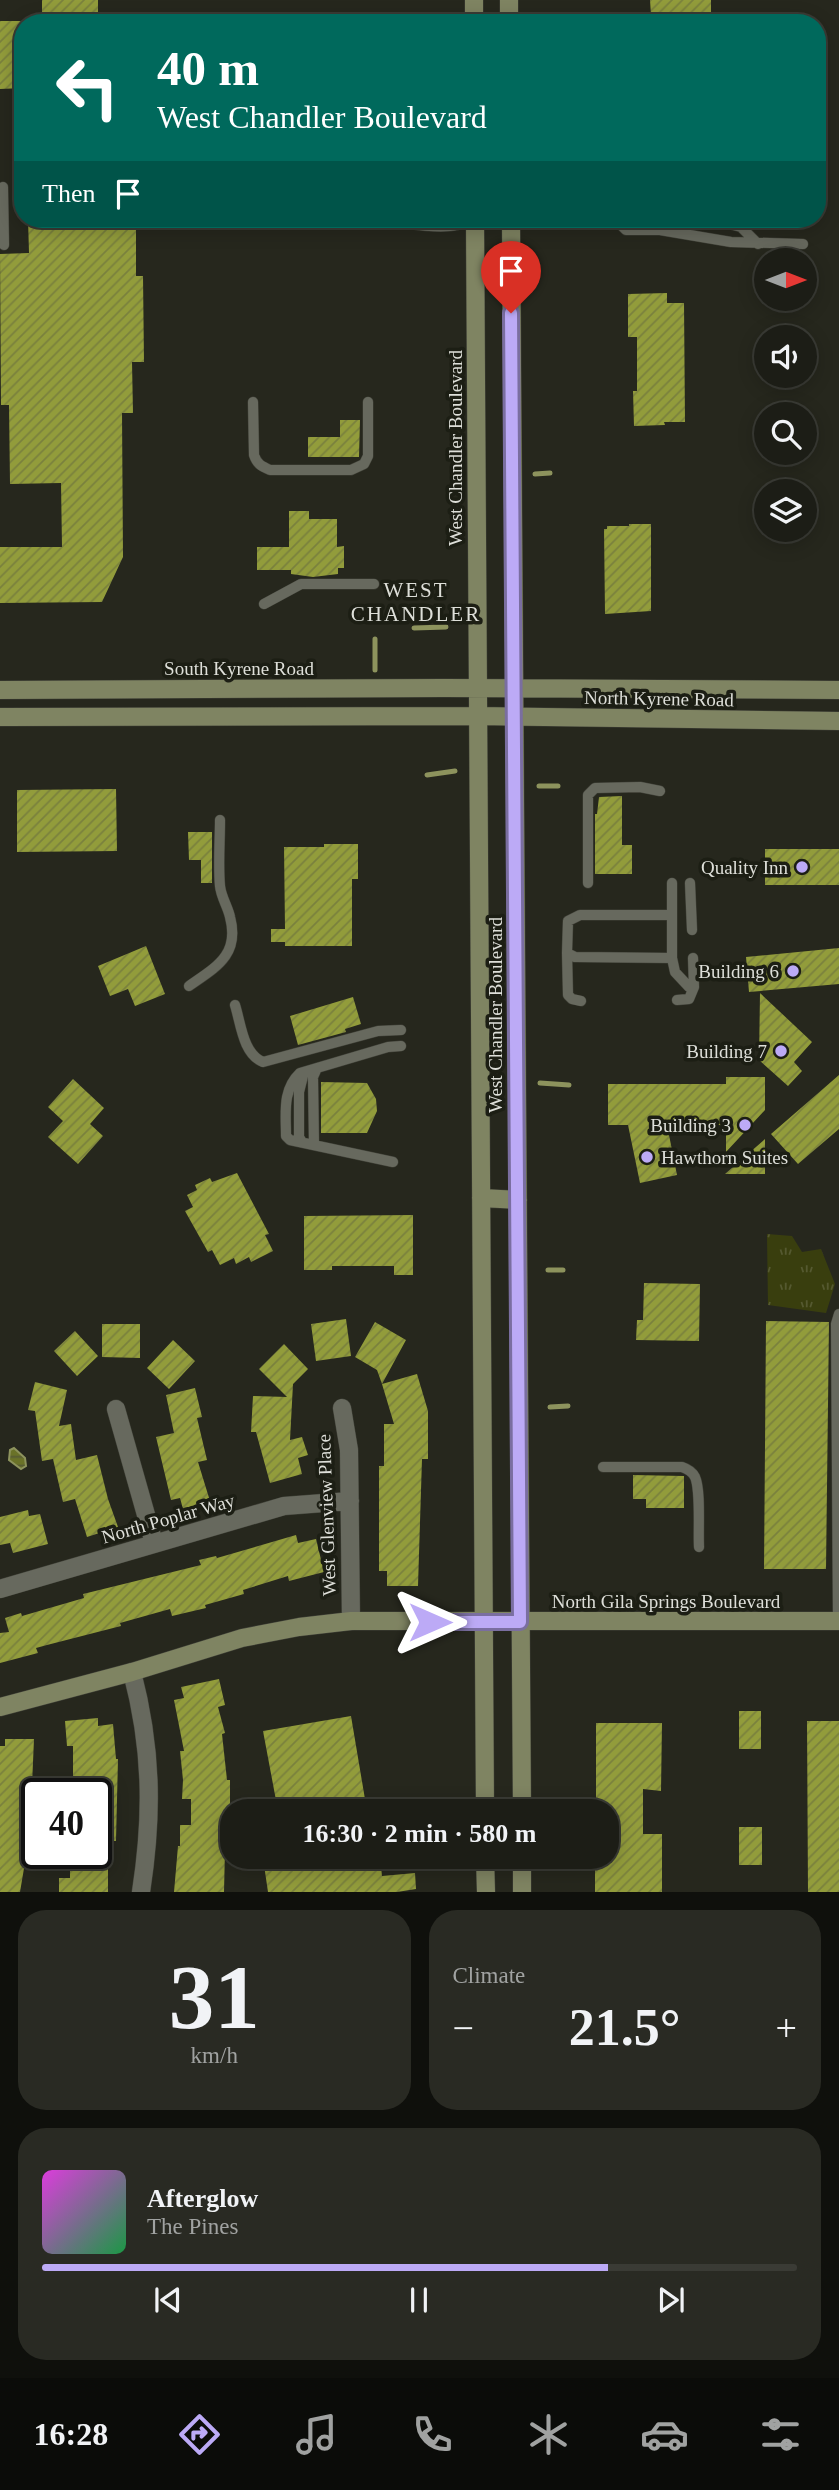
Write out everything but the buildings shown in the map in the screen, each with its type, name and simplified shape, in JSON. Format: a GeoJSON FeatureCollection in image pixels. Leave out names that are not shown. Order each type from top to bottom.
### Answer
{"type":"FeatureCollection","features":[{"type":"Feature","properties":{"kind":"main road","name":"West Chandler Boulevard"},"geometry":{"type":"LineString","coordinates":[[476,228],[485,1799]]}},
{"type":"Feature","properties":{"kind":"main road","name":"West Chandler Boulevard"},"geometry":{"type":"LineString","coordinates":[[511,228],[522,1799]]}},
{"type":"Feature","properties":{"kind":"main road","name":"North Kyrene Road"},"geometry":{"type":"LineString","coordinates":[[478,688],[839,690]]}},
{"type":"Feature","properties":{"kind":"main road","name":"South Kyrene Road"},"geometry":{"type":"LineString","coordinates":[[0,690],[478,688]]}},
{"type":"Feature","properties":{"kind":"main road"},"geometry":{"type":"LineString","coordinates":[[157,690],[176,705],[211,717]]}},
{"type":"Feature","properties":{"kind":"main road","name":"North Kyrene Road"},"geometry":{"type":"LineString","coordinates":[[478,716],[839,721]]}},
{"type":"Feature","properties":{"kind":"main road"},"geometry":{"type":"LineString","coordinates":[[0,718],[478,716]]}},
{"type":"Feature","properties":{"kind":"main road"},"geometry":{"type":"LineString","coordinates":[[481,1198],[518,1200]]}},
{"type":"Feature","properties":{"kind":"main road","name":"North Gila Springs Boulevard"},"geometry":{"type":"LineString","coordinates":[[0,1707],[132,1672],[242,1638],[299,1626],[351,1621],[838,1621]]}},
{"type":"Feature","properties":{"kind":"main road"},"geometry":{"type":"LineString","coordinates":[[485,1869],[486,1892]]}},
{"type":"Feature","properties":{"kind":"main road"},"geometry":{"type":"LineString","coordinates":[[522,1869],[522,1892]]}},
{"type":"Feature","properties":{"kind":"street","name":"West Glenview Place"},"geometry":{"type":"LineString","coordinates":[[341,1408],[348,1450],[351,1621]]}},
{"type":"Feature","properties":{"kind":"street"},"geometry":{"type":"LineString","coordinates":[[116,1409],[154,1543]]}},
{"type":"Feature","properties":{"kind":"street","name":"North Poplar Way"},"geometry":{"type":"LineString","coordinates":[[0,1589],[284,1506],[350,1501]]}},
{"type":"Feature","properties":{"kind":"street"},"geometry":{"type":"LineString","coordinates":[[132,1672],[144,1721],[150,1794],[148,1845],[141,1892]]}},
{"type":"Feature","properties":{"kind":"lane"},"geometry":{"type":"LineString","coordinates":[[3,187],[4,244]]}},
{"type":"Feature","properties":{"kind":"lane"},"geometry":{"type":"LineString","coordinates":[[625,228],[660,230],[758,244],[803,244]]}},
{"type":"Feature","properties":{"kind":"lane"},"geometry":{"type":"LineString","coordinates":[[742,228],[758,244]]}},
{"type":"Feature","properties":{"kind":"lane"},"geometry":{"type":"LineString","coordinates":[[253,402],[254,455],[256,462],[270,470],[351,470],[364,464],[368,456],[368,402]]}},
{"type":"Feature","properties":{"kind":"lane"},"geometry":{"type":"LineString","coordinates":[[264,604],[301,584],[374,584]]}},
{"type":"Feature","properties":{"kind":"lane"},"geometry":{"type":"LineString","coordinates":[[588,883],[588,795],[591,790],[640,787],[660,791]]}},
{"type":"Feature","properties":{"kind":"lane"},"geometry":{"type":"LineString","coordinates":[[189,986],[219,965],[228,954],[232,939],[230,915],[220,889],[220,820]]}},
{"type":"Feature","properties":{"kind":"lane"},"geometry":{"type":"LineString","coordinates":[[672,883],[672,958],[675,972],[689,986],[694,987]]}},
{"type":"Feature","properties":{"kind":"lane"},"geometry":{"type":"LineString","coordinates":[[691,883],[692,930]]}},
{"type":"Feature","properties":{"kind":"lane"},"geometry":{"type":"LineString","coordinates":[[581,1001],[568,995],[568,921],[580,915],[672,915]]}},
{"type":"Feature","properties":{"kind":"lane"},"geometry":{"type":"LineString","coordinates":[[567,953],[575,957],[672,958]]}},
{"type":"Feature","properties":{"kind":"lane"},"geometry":{"type":"LineString","coordinates":[[677,1000],[689,999],[694,987],[693,958]]}},
{"type":"Feature","properties":{"kind":"lane"},"geometry":{"type":"LineString","coordinates":[[235,1005],[249,1052],[255,1059],[263,1062],[378,1031],[401,1030]]}},
{"type":"Feature","properties":{"kind":"lane"},"geometry":{"type":"LineString","coordinates":[[393,1162],[305,1143],[286,1136],[286,1093],[307,1072],[388,1047],[401,1046]]}},
{"type":"Feature","properties":{"kind":"lane"},"geometry":{"type":"LineString","coordinates":[[305,1143],[313,1077],[307,1072]]}},
{"type":"Feature","properties":{"kind":"lane"},"geometry":{"type":"LineString","coordinates":[[838,1621],[836,1324],[839,1314]]}},
{"type":"Feature","properties":{"kind":"lane"},"geometry":{"type":"LineString","coordinates":[[603,1467],[690,1469],[695,1475],[697,1486],[699,1547]]}},
{"type":"Feature","properties":{"kind":"green space"},"geometry":{"type":"Polygon","coordinates":[[[767,1234],[792,1236],[802,1252],[821,1249],[835,1284],[826,1313],[768,1305],[767,1234]]]}},
{"type":"Feature","properties":{"kind":"shaded area"},"geometry":{"type":"Polygon","coordinates":[[[14,1448],[25,1458],[26,1466],[21,1469],[9,1460],[10,1450],[14,1448]]]}},
{"type":"Feature","properties":{"kind":"waterway"},"geometry":{"type":"LineString","coordinates":[[535,474],[550,473]]}},
{"type":"Feature","properties":{"kind":"waterway"},"geometry":{"type":"LineString","coordinates":[[414,628],[446,627]]}},
{"type":"Feature","properties":{"kind":"waterway"},"geometry":{"type":"LineString","coordinates":[[375,639],[375,670]]}},
{"type":"Feature","properties":{"kind":"waterway"},"geometry":{"type":"LineString","coordinates":[[427,775],[455,771]]}},
{"type":"Feature","properties":{"kind":"waterway"},"geometry":{"type":"LineString","coordinates":[[539,786],[558,786]]}},
{"type":"Feature","properties":{"kind":"waterway"},"geometry":{"type":"LineString","coordinates":[[540,1083],[569,1085]]}},
{"type":"Feature","properties":{"kind":"waterway"},"geometry":{"type":"LineString","coordinates":[[548,1270],[563,1270]]}},
{"type":"Feature","properties":{"kind":"waterway"},"geometry":{"type":"LineString","coordinates":[[550,1407],[568,1406]]}},
{"type":"Feature","properties":{"kind":"place","name":"Quality Inn"},"geometry":{"type":"Point","coordinates":[802,867]}},
{"type":"Feature","properties":{"kind":"place","name":"Building 6"},"geometry":{"type":"Point","coordinates":[793,971]}},
{"type":"Feature","properties":{"kind":"place","name":"Building 7"},"geometry":{"type":"Point","coordinates":[781,1051]}},
{"type":"Feature","properties":{"kind":"place","name":"Building 3"},"geometry":{"type":"Point","coordinates":[745,1125]}},
{"type":"Feature","properties":{"kind":"place","name":"Hawthorn Suites"},"geometry":{"type":"Point","coordinates":[647,1157]}},
{"type":"Feature","properties":{"kind":"district","name":"WEST CHANDLER"},"geometry":{"type":"Point","coordinates":[416,602]}},
{"type":"Feature","properties":{"kind":"route"},"geometry":{"type":"LineString","coordinates":[[430,1622],[520,1622],[511,313]]}}]}
